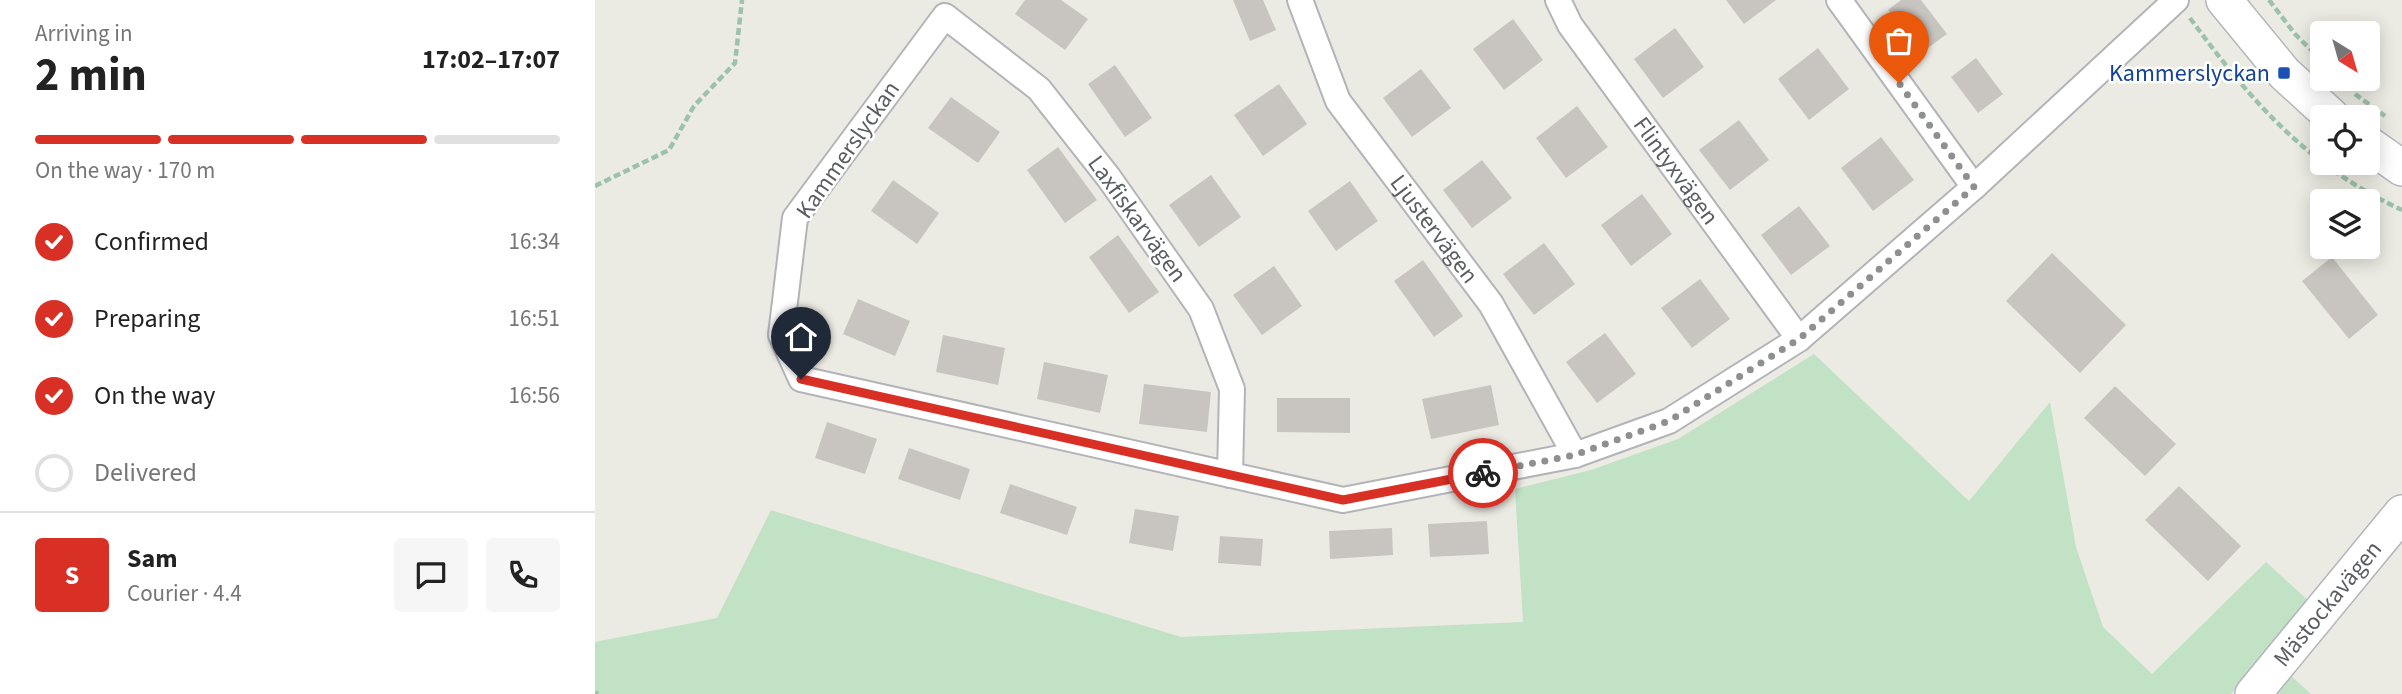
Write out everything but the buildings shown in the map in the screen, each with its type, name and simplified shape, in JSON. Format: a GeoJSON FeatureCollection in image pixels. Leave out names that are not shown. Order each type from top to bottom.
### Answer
{"type":"FeatureCollection","features":[{"type":"Feature","properties":{"kind":"street","name":"Ljustervägen"},"geometry":{"type":"LineString","coordinates":[[1300,0],[1338,101],[1490,303],[1575,455]]}},
{"type":"Feature","properties":{"kind":"street","name":"Flintyxvägen"},"geometry":{"type":"LineString","coordinates":[[1558,0],[1570,25],[1799,339]]}},
{"type":"Feature","properties":{"kind":"street"},"geometry":{"type":"LineString","coordinates":[[1839,0],[1974,187]]}},
{"type":"Feature","properties":{"kind":"street"},"geometry":{"type":"LineString","coordinates":[[2224,0],[2284,73],[2307,96],[2340,103]]}},
{"type":"Feature","properties":{"kind":"street","name":"Kammerslyckan"},"geometry":{"type":"LineString","coordinates":[[945,16],[795,218],[781,335],[801,379],[1343,500],[1575,455],[1669,421],[1799,339],[2180,5]]}},
{"type":"Feature","properties":{"kind":"street","name":"Laxfiskarvägen"},"geometry":{"type":"LineString","coordinates":[[945,16],[1039,89],[1109,178],[1201,309],[1232,389],[1230,475]]}},
{"type":"Feature","properties":{"kind":"street"},"geometry":{"type":"LineString","coordinates":[[2380,134],[2402,168]]}},
{"type":"Feature","properties":{"kind":"street","name":"Mästockavägen"},"geometry":{"type":"LineString","coordinates":[[2253,694],[2402,513]]}},
{"type":"Feature","properties":{"kind":"path"},"geometry":{"type":"LineString","coordinates":[[595,186],[669,150],[694,107],[735,63],[742,0]]}},
{"type":"Feature","properties":{"kind":"path"},"geometry":{"type":"LineString","coordinates":[[2269,0],[2310,49]]}},
{"type":"Feature","properties":{"kind":"path"},"geometry":{"type":"LineString","coordinates":[[2180,5],[2252,97],[2277,124],[2313,157],[2384,202],[2402,210]]}},
{"type":"Feature","properties":{"kind":"path"},"geometry":{"type":"LineString","coordinates":[[2340,103],[2358,97],[2363,105]]}},
{"type":"Feature","properties":{"kind":"green space"},"geometry":{"type":"Polygon","coordinates":[[[1814,354],[1969,501],[2050,402],[2076,547],[2103,627],[2152,674],[2266,562],[2310,602],[2231,694],[595,694],[595,642],[717,618],[771,510],[1181,637],[1523,622],[1515,489],[1591,470],[1678,439],[1814,354]]]}},
{"type":"Feature","properties":{"kind":"green space"},"geometry":{"type":"Polygon","coordinates":[[[2289,674],[2311,694],[2271,694],[2289,674]]]}},
{"type":"Feature","properties":{"kind":"way so far"},"geometry":{"type":"LineString","coordinates":[[1483,473],[1575,455],[1669,421],[1799,339],[1974,187],[1899,83]]}},
{"type":"Feature","properties":{"kind":"place","name":"Kammerslyckan"},"geometry":{"type":"Point","coordinates":[2284,73]}},
{"type":"Feature","properties":{"kind":"route"},"geometry":{"type":"LineString","coordinates":[[801,379],[1343,500],[1483,473]]}}]}
